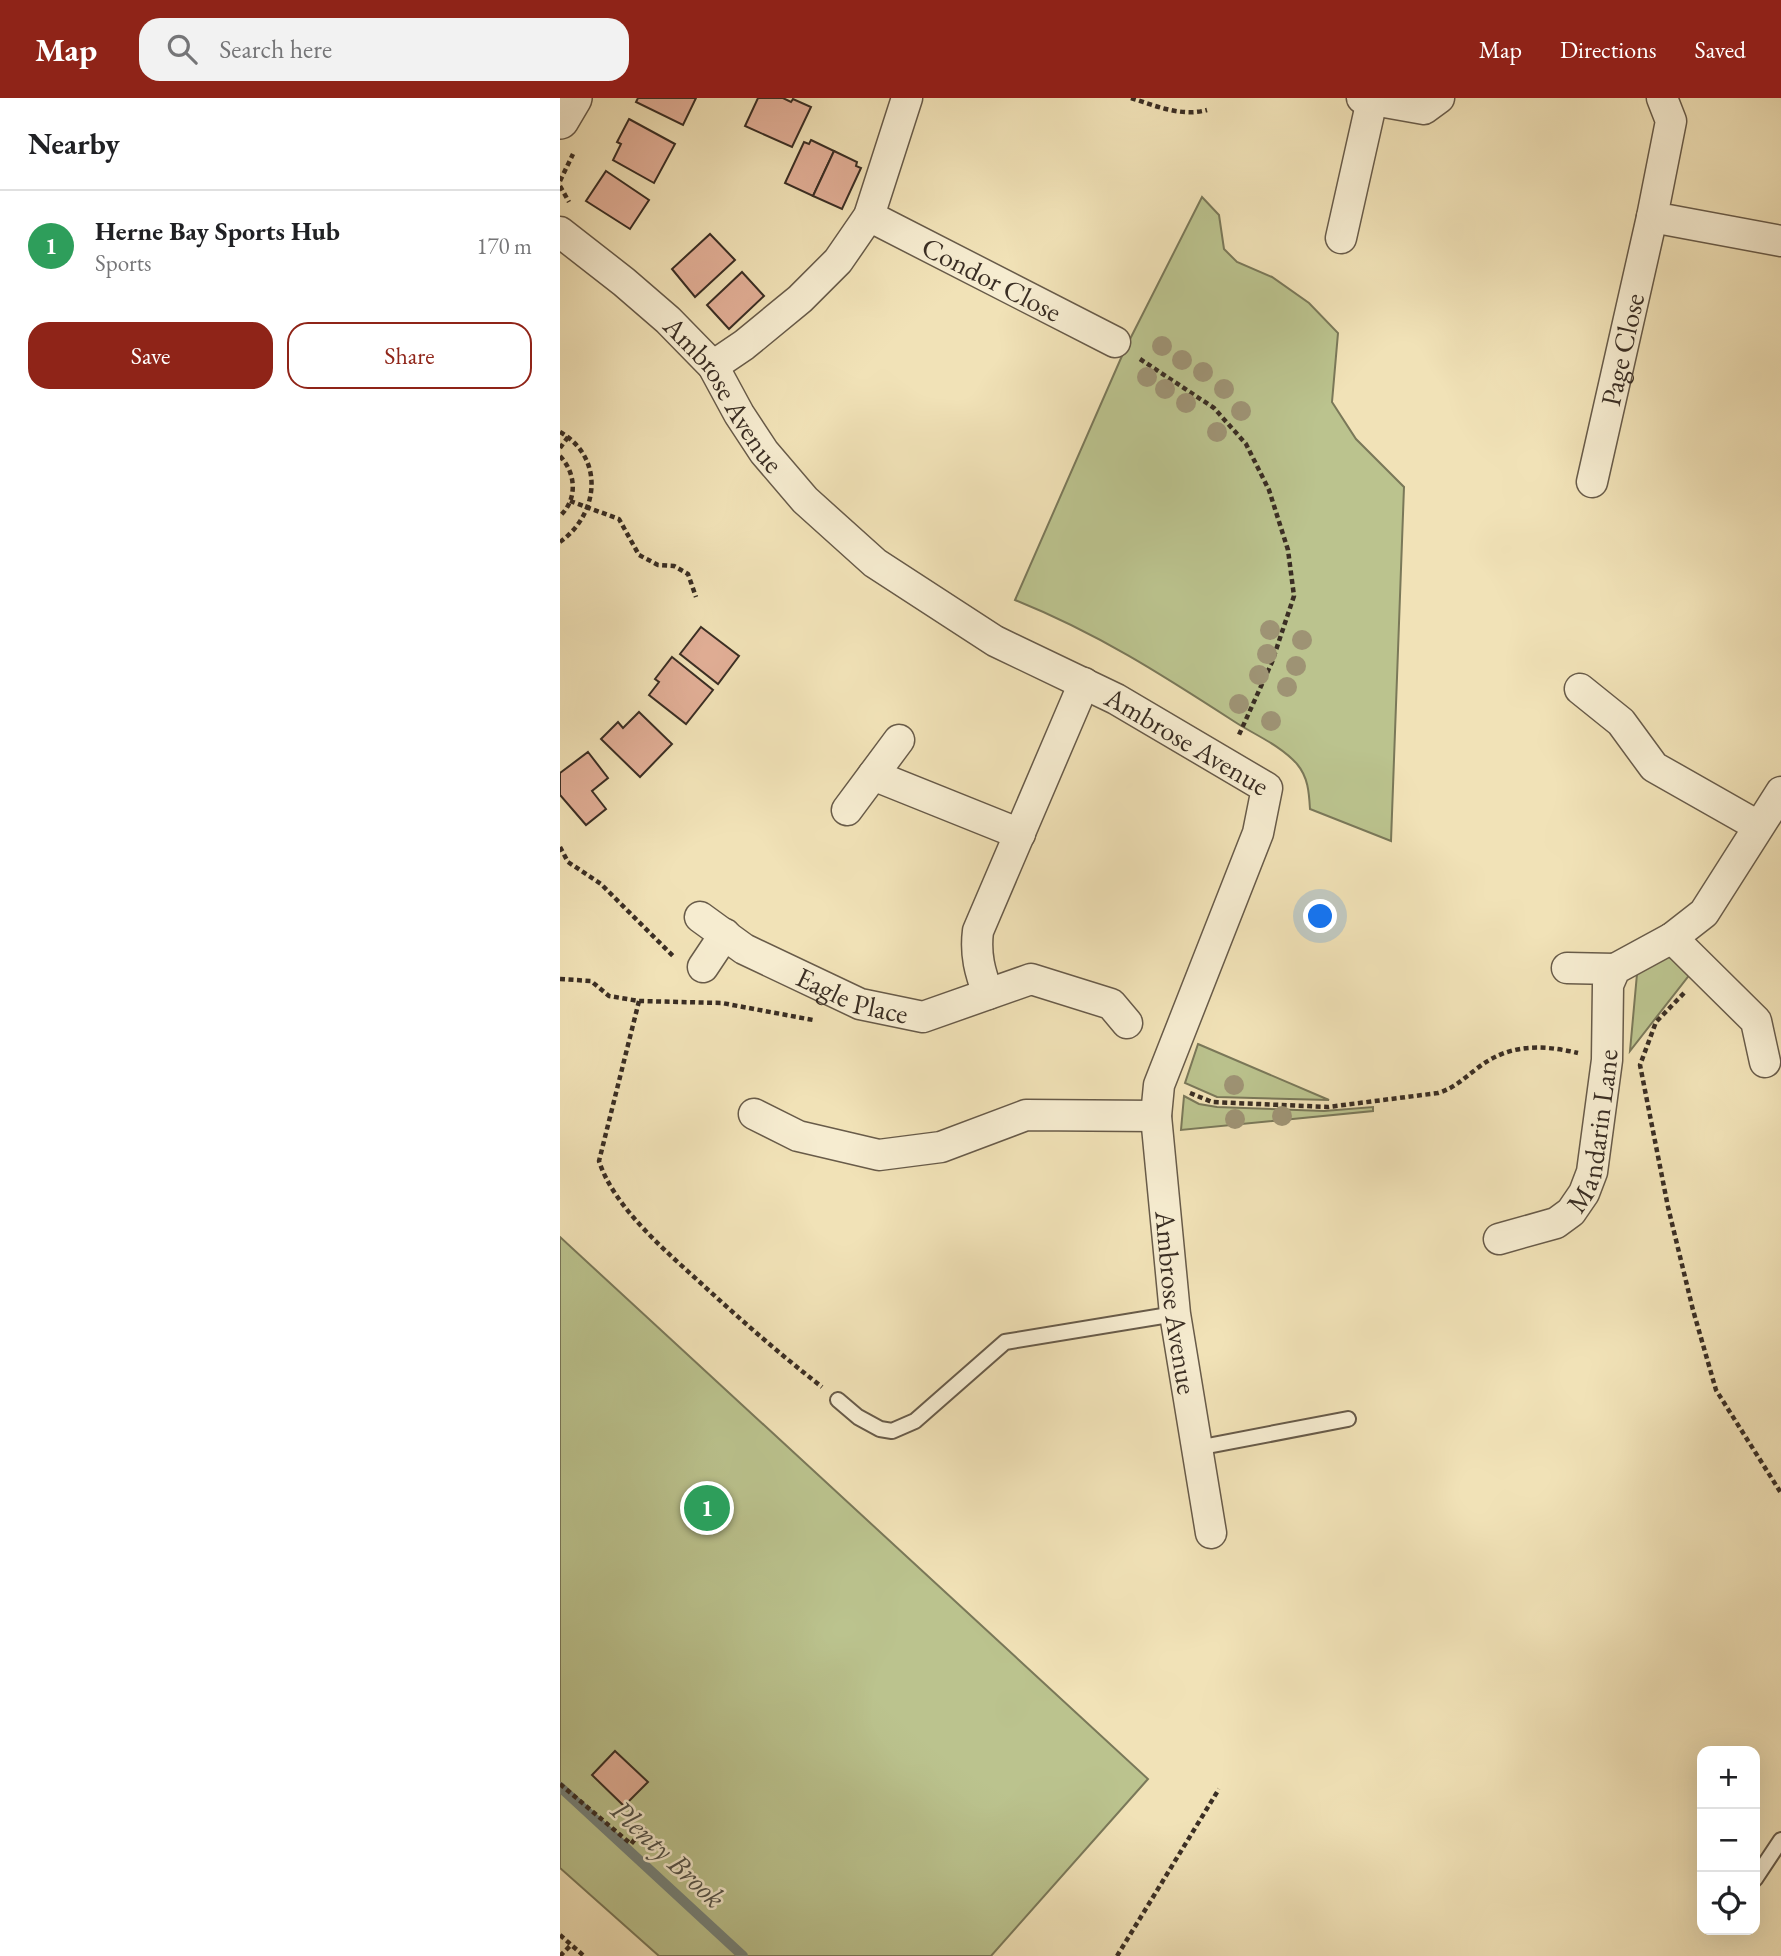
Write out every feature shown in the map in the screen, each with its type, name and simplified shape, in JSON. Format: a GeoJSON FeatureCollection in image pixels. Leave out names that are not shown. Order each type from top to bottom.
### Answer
{"type":"FeatureCollection","features":[{"type":"Feature","properties":{"kind":"street"},"geometry":{"type":"LineString","coordinates":[[560,120],[573,98]]}},
{"type":"Feature","properties":{"kind":"street"},"geometry":{"type":"LineString","coordinates":[[713,366],[744,345],[800,299],[838,261],[869,216],[907,98]]}},
{"type":"Feature","properties":{"kind":"street"},"geometry":{"type":"LineString","coordinates":[[1341,238],[1367,99],[1424,109],[1440,98]]}},
{"type":"Feature","properties":{"kind":"street","name":"Page Close"},"geometry":{"type":"LineString","coordinates":[[1592,482],[1671,121],[1662,98]]}},
{"type":"Feature","properties":{"kind":"street","name":"Condor Close"},"geometry":{"type":"LineString","coordinates":[[869,216],[1115,342]]}},
{"type":"Feature","properties":{"kind":"street"},"geometry":{"type":"LineString","coordinates":[[1652,217],[1781,242]]}},
{"type":"Feature","properties":{"kind":"street","name":"Ambrose Avenue"},"geometry":{"type":"LineString","coordinates":[[560,232],[668,320],[713,366],[739,414],[764,452],[805,500],[875,563],[995,641],[1116,699],[1267,788],[1258,833],[1159,1085],[1156,1116],[1175,1314],[1211,1533]]}},
{"type":"Feature","properties":{"kind":"street"},"geometry":{"type":"LineString","coordinates":[[988,994],[978,968],[978,931],[1084,683]]}},
{"type":"Feature","properties":{"kind":"street"},"geometry":{"type":"LineString","coordinates":[[1580,689],[1621,722],[1654,767],[1758,826]]}},
{"type":"Feature","properties":{"kind":"street"},"geometry":{"type":"LineString","coordinates":[[847,810],[898,740]]}},
{"type":"Feature","properties":{"kind":"street"},"geometry":{"type":"LineString","coordinates":[[873,775],[1020,834]]}},
{"type":"Feature","properties":{"kind":"street"},"geometry":{"type":"LineString","coordinates":[[1567,968],[1615,969],[1672,938],[1704,913],[1781,792]]}},
{"type":"Feature","properties":{"kind":"street","name":"Eagle Place"},"geometry":{"type":"LineString","coordinates":[[700,917],[744,949],[860,1004],[923,1017],[1031,979],[1111,1004],[1127,1023]]}},
{"type":"Feature","properties":{"kind":"street"},"geometry":{"type":"LineString","coordinates":[[692,966],[725,934]]}},
{"type":"Feature","properties":{"kind":"street"},"geometry":{"type":"LineString","coordinates":[[1672,938],[1756,1021],[1765,1062]]}},
{"type":"Feature","properties":{"kind":"street","name":"Mandarin Lane"},"geometry":{"type":"LineString","coordinates":[[1499,1239],[1556,1223],[1571,1212],[1584,1193],[1592,1172],[1607,1060],[1608,985],[1615,969]]}},
{"type":"Feature","properties":{"kind":"street"},"geometry":{"type":"LineString","coordinates":[[754,1114],[799,1136],[879,1155],[941,1147],[1026,1115],[1156,1116]]}},
{"type":"Feature","properties":{"kind":"lane"},"geometry":{"type":"LineString","coordinates":[[838,1400],[858,1417],[880,1429],[892,1431],[915,1421],[1005,1342],[1175,1314]]}},
{"type":"Feature","properties":{"kind":"lane"},"geometry":{"type":"LineString","coordinates":[[1197,1448],[1348,1419]]}},
{"type":"Feature","properties":{"kind":"lane"},"geometry":{"type":"LineString","coordinates":[[1760,1872],[1781,1840]]}},
{"type":"Feature","properties":{"kind":"path"},"geometry":{"type":"LineString","coordinates":[[1131,98],[1168,110],[1195,113],[1207,110]]}},
{"type":"Feature","properties":{"kind":"path"},"geometry":{"type":"LineString","coordinates":[[1115,342],[1214,408],[1246,444],[1269,491],[1288,550],[1294,596],[1272,662],[1226,763]]}},
{"type":"Feature","properties":{"kind":"path"},"geometry":{"type":"LineString","coordinates":[[560,432],[579,448],[587,461],[592,492],[589,508],[572,533],[560,542]]}},
{"type":"Feature","properties":{"kind":"path"},"geometry":{"type":"LineString","coordinates":[[560,448],[568,437]]}},
{"type":"Feature","properties":{"kind":"path"},"geometry":{"type":"LineString","coordinates":[[560,456],[572,474],[573,488],[570,501],[560,516]]}},
{"type":"Feature","properties":{"kind":"path"},"geometry":{"type":"LineString","coordinates":[[570,501],[619,519],[639,555],[657,565],[674,566],[688,573],[696,597]]}},
{"type":"Feature","properties":{"kind":"path"},"geometry":{"type":"LineString","coordinates":[[560,847],[568,862],[601,884],[692,966]]}},
{"type":"Feature","properties":{"kind":"path"},"geometry":{"type":"LineString","coordinates":[[1704,970],[1656,1023],[1640,1065],[1668,1207],[1716,1390],[1781,1493]]}},
{"type":"Feature","properties":{"kind":"path"},"geometry":{"type":"LineString","coordinates":[[560,979],[591,981],[609,996],[639,1001],[672,1003],[678,993]]}},
{"type":"Feature","properties":{"kind":"path"},"geometry":{"type":"LineString","coordinates":[[639,1001],[599,1161],[605,1180],[653,1239],[771,1347],[838,1400]]}},
{"type":"Feature","properties":{"kind":"path"},"geometry":{"type":"LineString","coordinates":[[1159,1085],[1184,1090],[1212,1102],[1328,1107],[1438,1093],[1455,1087],[1497,1055],[1516,1048],[1559,1049],[1640,1065]]}},
{"type":"Feature","properties":{"kind":"path"},"geometry":{"type":"LineString","coordinates":[[560,1784],[631,1844],[645,1827]]}},
{"type":"Feature","properties":{"kind":"path"},"geometry":{"type":"LineString","coordinates":[[1117,1956],[1219,1788]]}},
{"type":"Feature","properties":{"kind":"path"},"geometry":{"type":"LineString","coordinates":[[560,1936],[584,1956]]}},
{"type":"Feature","properties":{"kind":"path"},"geometry":{"type":"LineString","coordinates":[[561,1956],[571,1945]]}},
{"type":"Feature","properties":{"kind":"green space"},"geometry":{"type":"Polygon","coordinates":[[[1202,197],[1219,215],[1224,249],[1237,262],[1272,277],[1309,303],[1338,333],[1332,402],[1356,439],[1404,487],[1391,841],[1310,809],[1304,774],[1290,757],[1275,746],[1128,655],[1074,626],[1015,600],[1125,349],[1202,197]]]}},
{"type":"Feature","properties":{"kind":"green space"},"geometry":{"type":"Polygon","coordinates":[[[1662,951],[1694,969],[1630,1051],[1637,974],[1662,951]]]}},
{"type":"Feature","properties":{"kind":"green space"},"geometry":{"type":"Polygon","coordinates":[[[1198,1044],[1329,1100],[1217,1097],[1185,1083],[1198,1044]]]}},
{"type":"Feature","properties":{"kind":"green space"},"geometry":{"type":"Polygon","coordinates":[[[1184,1096],[1199,1104],[1217,1107],[1324,1111],[1373,1107],[1373,1111],[1181,1130],[1184,1096]]]}},
{"type":"Feature","properties":{"kind":"green space"},"geometry":{"type":"Polygon","coordinates":[[[560,1237],[1148,1779],[991,1956],[659,1956],[560,1868],[560,1237]]]}},
{"type":"Feature","properties":{"kind":"building"},"geometry":{"type":"Polygon","coordinates":[[[638,98],[696,98],[683,125],[636,102],[638,98]]]}},
{"type":"Feature","properties":{"kind":"building"},"geometry":{"type":"Polygon","coordinates":[[[758,98],[783,98],[791,102],[793,99],[811,107],[792,147],[745,126],[758,98]]]}},
{"type":"Feature","properties":{"kind":"building"},"geometry":{"type":"Polygon","coordinates":[[[629,119],[675,144],[654,183],[613,160],[621,144],[617,142],[629,119]]]}},
{"type":"Feature","properties":{"kind":"building"},"geometry":{"type":"Polygon","coordinates":[[[811,140],[834,151],[813,196],[785,183],[804,142],[809,144],[811,140]]]}},
{"type":"Feature","properties":{"kind":"building"},"geometry":{"type":"Polygon","coordinates":[[[834,151],[857,162],[856,166],[861,168],[842,209],[813,196],[834,151]]]}},
{"type":"Feature","properties":{"kind":"building"},"geometry":{"type":"Polygon","coordinates":[[[606,171],[649,200],[630,229],[586,201],[606,171]]]}},
{"type":"Feature","properties":{"kind":"building"},"geometry":{"type":"Polygon","coordinates":[[[710,234],[735,260],[695,297],[672,269],[710,234]]]}},
{"type":"Feature","properties":{"kind":"building"},"geometry":{"type":"Polygon","coordinates":[[[742,272],[764,296],[729,329],[707,305],[742,272]]]}},
{"type":"Feature","properties":{"kind":"building"},"geometry":{"type":"Polygon","coordinates":[[[701,627],[739,656],[718,684],[680,654],[701,627]]]}},
{"type":"Feature","properties":{"kind":"building"},"geometry":{"type":"Polygon","coordinates":[[[672,657],[713,690],[686,724],[649,695],[659,682],[655,679],[672,657]]]}},
{"type":"Feature","properties":{"kind":"building"},"geometry":{"type":"Polygon","coordinates":[[[639,712],[672,744],[640,777],[601,739],[618,722],[623,728],[639,712]]]}},
{"type":"Feature","properties":{"kind":"building"},"geometry":{"type":"Polygon","coordinates":[[[588,752],[608,778],[592,791],[606,809],[586,825],[560,795],[560,773],[588,752]]]}},
{"type":"Feature","properties":{"kind":"building"},"geometry":{"type":"Polygon","coordinates":[[[615,1751],[648,1782],[624,1806],[592,1775],[615,1751]]]}},
{"type":"Feature","properties":{"kind":"waterway","name":"Plenty Brook"},"geometry":{"type":"LineString","coordinates":[[560,1787],[743,1956]]}},
{"type":"Feature","properties":{"kind":"place","name":"Herne Bay Sports Hub"},"geometry":{"type":"Point","coordinates":[707,1508]}}]}
